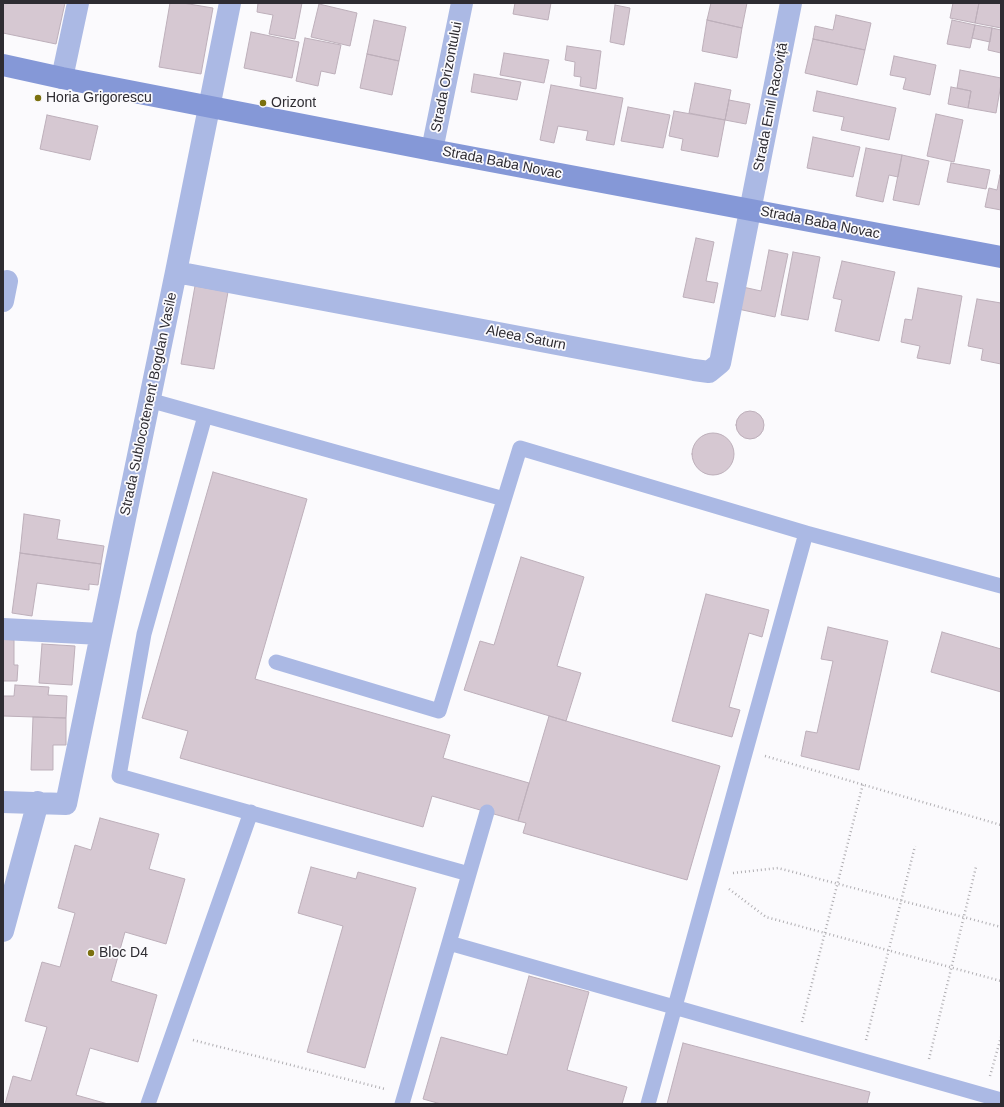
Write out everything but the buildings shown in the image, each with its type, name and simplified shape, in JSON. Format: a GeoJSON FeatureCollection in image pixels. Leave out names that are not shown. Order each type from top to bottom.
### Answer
{"type":"FeatureCollection","features":[{"type":"Feature","properties":{"kind":"main road","name":"Strada Baba Novac"},"geometry":{"type":"LineString","coordinates":[[3,65],[62,78],[432,150],[1001,257]]}},
{"type":"Feature","properties":{"kind":"street"},"geometry":{"type":"LineString","coordinates":[[62,78],[78,3]]}},
{"type":"Feature","properties":{"kind":"street","name":"Strada Sublocotenent Bogdan Vasile"},"geometry":{"type":"LineString","coordinates":[[38,802],[66,804],[210,107],[230,3]]}},
{"type":"Feature","properties":{"kind":"street","name":"Strada Orizontului"},"geometry":{"type":"LineString","coordinates":[[432,150],[462,3]]}},
{"type":"Feature","properties":{"kind":"street","name":"Strada Emil Racoviță"},"geometry":{"type":"LineString","coordinates":[[750,210],[791,3]]}},
{"type":"Feature","properties":{"kind":"street","name":"Aleea Saturn"},"geometry":{"type":"LineString","coordinates":[[176,272],[709,372],[720,363],[750,210]]}},
{"type":"Feature","properties":{"kind":"street"},"geometry":{"type":"LineString","coordinates":[[3,629],[101,634]]}},
{"type":"Feature","properties":{"kind":"street"},"geometry":{"type":"LineString","coordinates":[[3,802],[38,802],[3,931]]}},
{"type":"Feature","properties":{"kind":"lane"},"geometry":{"type":"LineString","coordinates":[[149,400],[504,499]]}},
{"type":"Feature","properties":{"kind":"lane"},"geometry":{"type":"LineString","coordinates":[[205,416],[144,634],[119,776],[469,874]]}},
{"type":"Feature","properties":{"kind":"lane"},"geometry":{"type":"LineString","coordinates":[[276,662],[439,711],[520,448],[806,533],[1001,586]]}},
{"type":"Feature","properties":{"kind":"lane"},"geometry":{"type":"LineString","coordinates":[[648,1104],[806,533]]}},
{"type":"Feature","properties":{"kind":"lane"},"geometry":{"type":"LineString","coordinates":[[148,1104],[251,812]]}},
{"type":"Feature","properties":{"kind":"lane"},"geometry":{"type":"LineString","coordinates":[[404,1099],[487,812]]}},
{"type":"Feature","properties":{"kind":"lane"},"geometry":{"type":"LineString","coordinates":[[449,943],[1001,1100]]}},
{"type":"Feature","properties":{"kind":"path"},"geometry":{"type":"LineString","coordinates":[[746,750],[1001,825]]}},
{"type":"Feature","properties":{"kind":"path"},"geometry":{"type":"LineString","coordinates":[[797,1042],[863,784]]}},
{"type":"Feature","properties":{"kind":"path"},"geometry":{"type":"LineString","coordinates":[[861,1060],[915,846]]}},
{"type":"Feature","properties":{"kind":"path"},"geometry":{"type":"LineString","coordinates":[[924,1078],[976,867]]}},
{"type":"Feature","properties":{"kind":"path"},"geometry":{"type":"LineString","coordinates":[[711,876],[778,868],[1001,927]]}},
{"type":"Feature","properties":{"kind":"path"},"geometry":{"type":"LineString","coordinates":[[711,876],[766,917],[1001,981]]}},
{"type":"Feature","properties":{"kind":"path"},"geometry":{"type":"LineString","coordinates":[[172,1035],[404,1099]]}},
{"type":"Feature","properties":{"kind":"path"},"geometry":{"type":"LineString","coordinates":[[985,1096],[1001,1037]]}},
{"type":"Feature","properties":{"kind":"place","name":"Horia Grigorescu"},"geometry":{"type":"Point","coordinates":[38,98]}},
{"type":"Feature","properties":{"kind":"place","name":"Orizont"},"geometry":{"type":"Point","coordinates":[263,103]}},
{"type":"Feature","properties":{"kind":"place","name":"Bloc D4"},"geometry":{"type":"Point","coordinates":[91,953]}}]}
